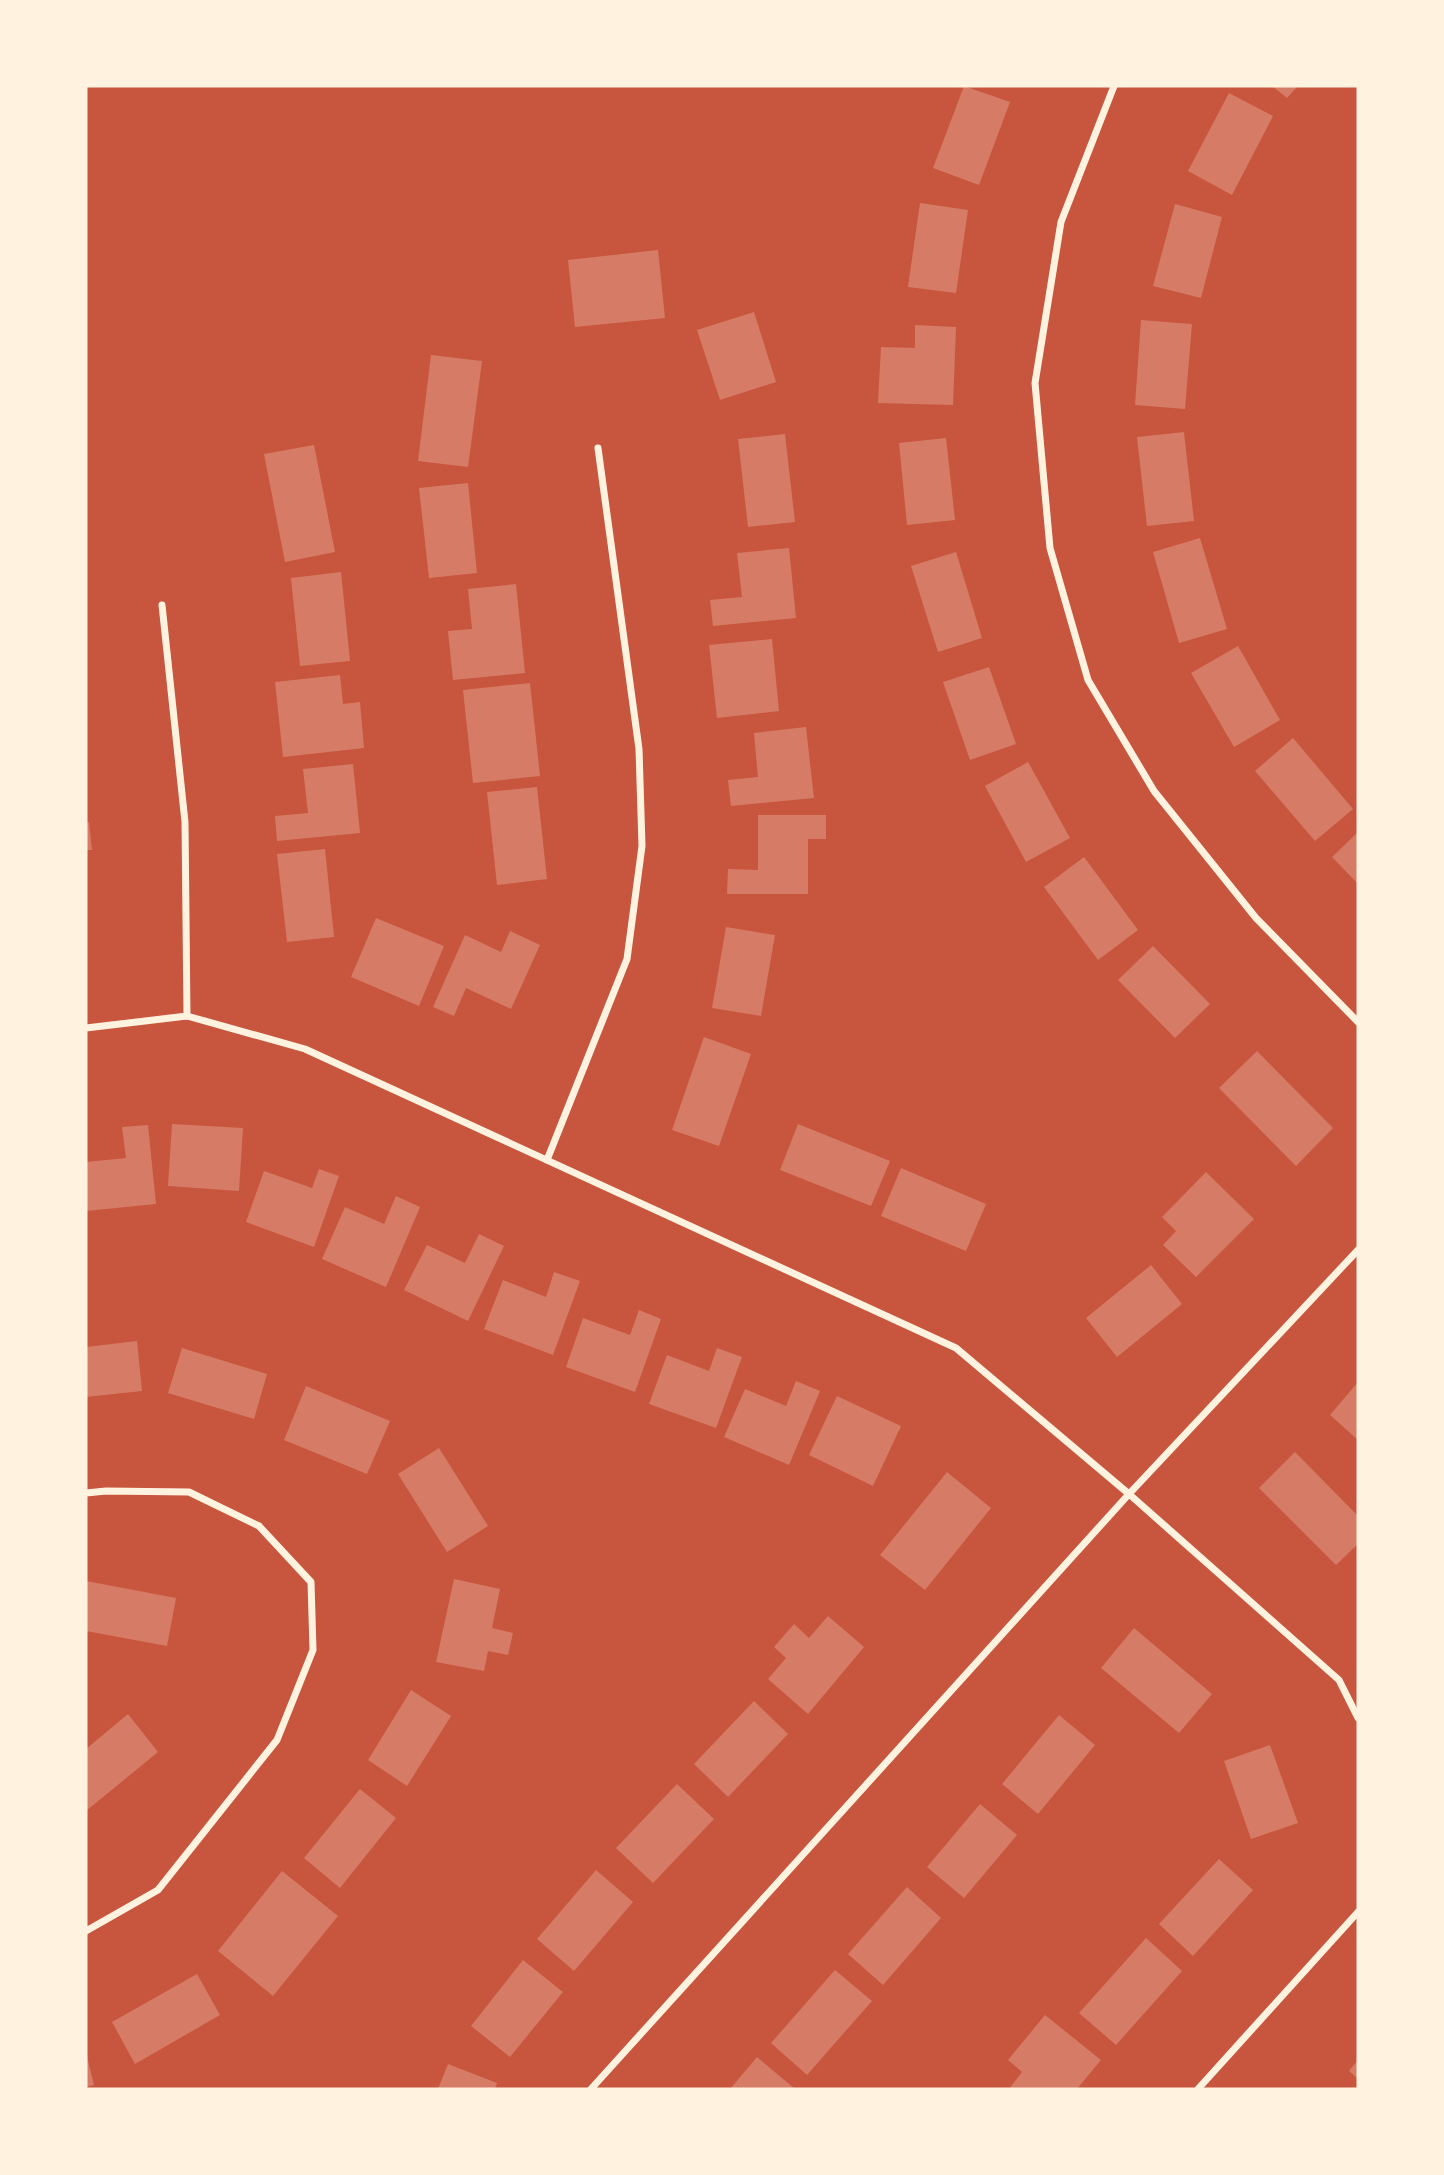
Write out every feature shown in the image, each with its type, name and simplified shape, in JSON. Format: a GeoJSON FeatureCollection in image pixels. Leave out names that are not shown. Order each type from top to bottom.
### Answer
{"type":"FeatureCollection","features":[{"type":"Feature","properties":{"kind":"street"},"geometry":{"type":"LineString","coordinates":[[1114,86],[1061,222],[1035,383],[1050,548],[1088,680],[1154,791],[1256,918],[1358,1022]]}},
{"type":"Feature","properties":{"kind":"street"},"geometry":{"type":"LineString","coordinates":[[547,1160],[627,959],[642,846],[639,749],[598,448]]}},
{"type":"Feature","properties":{"kind":"street"},"geometry":{"type":"LineString","coordinates":[[163,605],[185,822],[187,1016]]}},
{"type":"Feature","properties":{"kind":"street"},"geometry":{"type":"LineString","coordinates":[[86,1028],[187,1016],[305,1049],[956,1348],[1129,1494],[1339,1680],[1358,1718]]}},
{"type":"Feature","properties":{"kind":"street"},"geometry":{"type":"LineString","coordinates":[[592,2089],[1129,1494],[1358,1250]]}},
{"type":"Feature","properties":{"kind":"street"},"geometry":{"type":"LineString","coordinates":[[86,1493],[189,1492],[259,1526],[311,1582],[313,1650],[277,1740],[158,1890],[86,1931]]}},
{"type":"Feature","properties":{"kind":"street"},"geometry":{"type":"LineString","coordinates":[[1198,2089],[1358,1912]]}},
{"type":"Feature","properties":{"kind":"building"},"geometry":{"type":"Polygon","coordinates":[[[964,86],[1010,102],[979,185],[933,168],[964,86]]]}},
{"type":"Feature","properties":{"kind":"building"},"geometry":{"type":"Polygon","coordinates":[[[1272,86],[1298,86],[1287,98],[1272,86]]]}},
{"type":"Feature","properties":{"kind":"building"},"geometry":{"type":"Polygon","coordinates":[[[1229,93],[1273,116],[1232,195],[1188,171],[1229,93]]]}},
{"type":"Feature","properties":{"kind":"building"},"geometry":{"type":"Polygon","coordinates":[[[920,203],[968,210],[956,293],[908,287],[920,203]]]}},
{"type":"Feature","properties":{"kind":"building"},"geometry":{"type":"Polygon","coordinates":[[[1175,204],[1222,217],[1201,298],[1153,286],[1175,204]]]}},
{"type":"Feature","properties":{"kind":"building"},"geometry":{"type":"Polygon","coordinates":[[[658,250],[665,318],[575,327],[568,260],[658,250]]]}},
{"type":"Feature","properties":{"kind":"building"},"geometry":{"type":"Polygon","coordinates":[[[754,312],[776,382],[720,400],[697,330],[754,312]]]}},
{"type":"Feature","properties":{"kind":"building"},"geometry":{"type":"Polygon","coordinates":[[[1141,320],[1192,324],[1185,409],[1135,405],[1141,320]]]}},
{"type":"Feature","properties":{"kind":"building"},"geometry":{"type":"Polygon","coordinates":[[[915,325],[956,327],[953,405],[878,403],[881,347],[915,348],[915,325]]]}},
{"type":"Feature","properties":{"kind":"building"},"geometry":{"type":"Polygon","coordinates":[[[431,355],[482,361],[468,467],[418,461],[431,355]]]}},
{"type":"Feature","properties":{"kind":"building"},"geometry":{"type":"Polygon","coordinates":[[[1184,432],[1194,521],[1147,526],[1137,437],[1184,432]]]}},
{"type":"Feature","properties":{"kind":"building"},"geometry":{"type":"Polygon","coordinates":[[[785,434],[795,522],[748,527],[738,439],[785,434]]]}},
{"type":"Feature","properties":{"kind":"building"},"geometry":{"type":"Polygon","coordinates":[[[946,438],[955,520],[907,525],[899,443],[946,438]]]}},
{"type":"Feature","properties":{"kind":"building"},"geometry":{"type":"Polygon","coordinates":[[[314,445],[335,552],[285,562],[264,454],[314,445]]]}},
{"type":"Feature","properties":{"kind":"building"},"geometry":{"type":"Polygon","coordinates":[[[468,483],[477,573],[429,578],[419,488],[468,483]]]}},
{"type":"Feature","properties":{"kind":"building"},"geometry":{"type":"Polygon","coordinates":[[[1200,538],[1227,629],[1179,643],[1153,552],[1200,538]]]}},
{"type":"Feature","properties":{"kind":"building"},"geometry":{"type":"Polygon","coordinates":[[[789,548],[796,618],[713,626],[710,600],[742,597],[737,553],[789,548]]]}},
{"type":"Feature","properties":{"kind":"building"},"geometry":{"type":"Polygon","coordinates":[[[956,552],[982,638],[938,652],[911,566],[956,552]]]}},
{"type":"Feature","properties":{"kind":"building"},"geometry":{"type":"Polygon","coordinates":[[[341,572],[350,661],[300,666],[291,578],[341,572]]]}},
{"type":"Feature","properties":{"kind":"building"},"geometry":{"type":"Polygon","coordinates":[[[516,584],[525,673],[453,680],[448,631],[472,629],[468,589],[516,584]]]}},
{"type":"Feature","properties":{"kind":"building"},"geometry":{"type":"Polygon","coordinates":[[[772,639],[779,711],[717,718],[709,645],[772,639]]]}},
{"type":"Feature","properties":{"kind":"building"},"geometry":{"type":"Polygon","coordinates":[[[1238,646],[1280,720],[1234,747],[1191,673],[1238,646]]]}},
{"type":"Feature","properties":{"kind":"building"},"geometry":{"type":"Polygon","coordinates":[[[989,667],[1016,744],[970,760],[943,682],[989,667]]]}},
{"type":"Feature","properties":{"kind":"building"},"geometry":{"type":"Polygon","coordinates":[[[340,675],[343,704],[360,702],[364,748],[283,757],[275,682],[340,675]]]}},
{"type":"Feature","properties":{"kind":"building"},"geometry":{"type":"Polygon","coordinates":[[[530,683],[540,776],[473,783],[463,690],[530,683]]]}},
{"type":"Feature","properties":{"kind":"building"},"geometry":{"type":"Polygon","coordinates":[[[806,727],[814,798],[731,806],[728,780],[758,777],[754,733],[806,727]]]}},
{"type":"Feature","properties":{"kind":"building"},"geometry":{"type":"Polygon","coordinates":[[[1293,738],[1353,809],[1315,841],[1255,771],[1293,738]]]}},
{"type":"Feature","properties":{"kind":"building"},"geometry":{"type":"Polygon","coordinates":[[[1028,762],[1070,838],[1026,862],[985,786],[1028,762]]]}},
{"type":"Feature","properties":{"kind":"building"},"geometry":{"type":"Polygon","coordinates":[[[353,764],[360,833],[277,841],[275,816],[308,813],[303,769],[353,764]]]}},
{"type":"Feature","properties":{"kind":"building"},"geometry":{"type":"Polygon","coordinates":[[[537,787],[547,879],[497,885],[487,792],[537,787]]]}},
{"type":"Feature","properties":{"kind":"building"},"geometry":{"type":"Polygon","coordinates":[[[758,815],[826,815],[826,839],[808,839],[808,894],[727,894],[728,869],[758,870],[758,815]]]}},
{"type":"Feature","properties":{"kind":"building"},"geometry":{"type":"Polygon","coordinates":[[[89,822],[92,850],[86,850],[86,823],[89,822]]]}},
{"type":"Feature","properties":{"kind":"building"},"geometry":{"type":"Polygon","coordinates":[[[1358,832],[1358,884],[1332,857],[1358,832]]]}},
{"type":"Feature","properties":{"kind":"building"},"geometry":{"type":"Polygon","coordinates":[[[325,849],[334,937],[287,942],[277,854],[325,849]]]}},
{"type":"Feature","properties":{"kind":"building"},"geometry":{"type":"Polygon","coordinates":[[[1084,857],[1138,930],[1098,960],[1044,887],[1084,857]]]}},
{"type":"Feature","properties":{"kind":"building"},"geometry":{"type":"Polygon","coordinates":[[[376,918],[444,946],[419,1006],[351,977],[376,918]]]}},
{"type":"Feature","properties":{"kind":"building"},"geometry":{"type":"Polygon","coordinates":[[[726,927],[775,935],[761,1016],[712,1008],[726,927]]]}},
{"type":"Feature","properties":{"kind":"building"},"geometry":{"type":"Polygon","coordinates":[[[510,931],[540,945],[511,1009],[466,988],[454,1016],[433,1007],[465,935],[501,952],[510,931]]]}},
{"type":"Feature","properties":{"kind":"building"},"geometry":{"type":"Polygon","coordinates":[[[1153,946],[1210,1004],[1175,1038],[1118,980],[1153,946]]]}},
{"type":"Feature","properties":{"kind":"building"},"geometry":{"type":"Polygon","coordinates":[[[704,1037],[751,1054],[719,1146],[672,1130],[704,1037]]]}},
{"type":"Feature","properties":{"kind":"building"},"geometry":{"type":"Polygon","coordinates":[[[1257,1051],[1333,1128],[1296,1166],[1219,1088],[1257,1051]]]}},
{"type":"Feature","properties":{"kind":"building"},"geometry":{"type":"Polygon","coordinates":[[[172,1124],[243,1128],[239,1191],[168,1186],[172,1124]]]}},
{"type":"Feature","properties":{"kind":"building"},"geometry":{"type":"Polygon","coordinates":[[[798,1124],[890,1161],[871,1206],[780,1170],[798,1124]]]}},
{"type":"Feature","properties":{"kind":"building"},"geometry":{"type":"Polygon","coordinates":[[[148,1125],[156,1204],[86,1211],[86,1162],[126,1158],[122,1127],[148,1125]]]}},
{"type":"Feature","properties":{"kind":"building"},"geometry":{"type":"Polygon","coordinates":[[[901,1168],[986,1204],[966,1251],[881,1216],[901,1168]]]}},
{"type":"Feature","properties":{"kind":"building"},"geometry":{"type":"Polygon","coordinates":[[[319,1169],[339,1176],[314,1247],[246,1222],[264,1171],[312,1188],[319,1169]]]}},
{"type":"Feature","properties":{"kind":"building"},"geometry":{"type":"Polygon","coordinates":[[[1206,1172],[1254,1219],[1196,1277],[1163,1245],[1176,1231],[1162,1217],[1206,1172]]]}},
{"type":"Feature","properties":{"kind":"building"},"geometry":{"type":"Polygon","coordinates":[[[396,1196],[420,1207],[386,1287],[322,1259],[345,1207],[384,1224],[396,1196]]]}},
{"type":"Feature","properties":{"kind":"building"},"geometry":{"type":"Polygon","coordinates":[[[479,1234],[504,1246],[468,1321],[404,1290],[427,1245],[465,1263],[479,1234]]]}},
{"type":"Feature","properties":{"kind":"building"},"geometry":{"type":"Polygon","coordinates":[[[1151,1265],[1182,1304],[1117,1357],[1086,1318],[1151,1265]]]}},
{"type":"Feature","properties":{"kind":"building"},"geometry":{"type":"Polygon","coordinates":[[[554,1272],[580,1281],[553,1355],[484,1329],[503,1280],[546,1297],[554,1272]]]}},
{"type":"Feature","properties":{"kind":"building"},"geometry":{"type":"Polygon","coordinates":[[[639,1310],[661,1319],[635,1392],[566,1367],[583,1318],[630,1335],[639,1310]]]}},
{"type":"Feature","properties":{"kind":"building"},"geometry":{"type":"Polygon","coordinates":[[[137,1341],[142,1391],[86,1397],[86,1347],[137,1341]]]}},
{"type":"Feature","properties":{"kind":"building"},"geometry":{"type":"Polygon","coordinates":[[[182,1348],[267,1374],[254,1419],[168,1393],[182,1348]]]}},
{"type":"Feature","properties":{"kind":"building"},"geometry":{"type":"Polygon","coordinates":[[[717,1348],[742,1357],[716,1428],[649,1404],[667,1355],[709,1371],[717,1348]]]}},
{"type":"Feature","properties":{"kind":"building"},"geometry":{"type":"Polygon","coordinates":[[[796,1381],[820,1391],[789,1465],[724,1437],[745,1389],[786,1406],[796,1381]]]}},
{"type":"Feature","properties":{"kind":"building"},"geometry":{"type":"Polygon","coordinates":[[[1358,1382],[1358,1440],[1330,1415],[1358,1382]]]}},
{"type":"Feature","properties":{"kind":"building"},"geometry":{"type":"Polygon","coordinates":[[[306,1386],[390,1421],[367,1474],[284,1440],[306,1386]]]}},
{"type":"Feature","properties":{"kind":"building"},"geometry":{"type":"Polygon","coordinates":[[[837,1396],[901,1426],[873,1486],[809,1455],[837,1396]]]}},
{"type":"Feature","properties":{"kind":"building"},"geometry":{"type":"Polygon","coordinates":[[[439,1448],[488,1526],[447,1552],[398,1474],[439,1448]]]}},
{"type":"Feature","properties":{"kind":"building"},"geometry":{"type":"Polygon","coordinates":[[[1295,1452],[1358,1516],[1358,1544],[1336,1565],[1259,1488],[1295,1452]]]}},
{"type":"Feature","properties":{"kind":"building"},"geometry":{"type":"Polygon","coordinates":[[[947,1472],[991,1508],[925,1590],[880,1555],[947,1472]]]}},
{"type":"Feature","properties":{"kind":"building"},"geometry":{"type":"Polygon","coordinates":[[[454,1579],[500,1589],[492,1628],[513,1633],[508,1655],[488,1651],[484,1671],[436,1662],[454,1579]]]}},
{"type":"Feature","properties":{"kind":"building"},"geometry":{"type":"Polygon","coordinates":[[[86,1581],[176,1598],[167,1646],[86,1631],[86,1581]]]}},
{"type":"Feature","properties":{"kind":"building"},"geometry":{"type":"Polygon","coordinates":[[[828,1616],[864,1647],[808,1714],[768,1679],[786,1658],[774,1647],[794,1624],[809,1638],[828,1616]]]}},
{"type":"Feature","properties":{"kind":"building"},"geometry":{"type":"Polygon","coordinates":[[[1134,1628],[1212,1694],[1179,1733],[1101,1668],[1134,1628]]]}},
{"type":"Feature","properties":{"kind":"building"},"geometry":{"type":"Polygon","coordinates":[[[411,1690],[451,1716],[407,1786],[368,1760],[411,1690]]]}},
{"type":"Feature","properties":{"kind":"building"},"geometry":{"type":"Polygon","coordinates":[[[754,1701],[788,1734],[728,1797],[694,1764],[754,1701]]]}},
{"type":"Feature","properties":{"kind":"building"},"geometry":{"type":"Polygon","coordinates":[[[128,1714],[158,1752],[86,1811],[86,1749],[128,1714]]]}},
{"type":"Feature","properties":{"kind":"building"},"geometry":{"type":"Polygon","coordinates":[[[1059,1715],[1095,1745],[1038,1814],[1002,1784],[1059,1715]]]}},
{"type":"Feature","properties":{"kind":"building"},"geometry":{"type":"Polygon","coordinates":[[[1270,1745],[1298,1823],[1251,1839],[1224,1761],[1270,1745]]]}},
{"type":"Feature","properties":{"kind":"building"},"geometry":{"type":"Polygon","coordinates":[[[677,1784],[714,1819],[653,1883],[616,1848],[677,1784]]]}},
{"type":"Feature","properties":{"kind":"building"},"geometry":{"type":"Polygon","coordinates":[[[360,1789],[396,1818],[340,1888],[304,1858],[360,1789]]]}},
{"type":"Feature","properties":{"kind":"building"},"geometry":{"type":"Polygon","coordinates":[[[980,1804],[1017,1835],[964,1898],[927,1867],[980,1804]]]}},
{"type":"Feature","properties":{"kind":"building"},"geometry":{"type":"Polygon","coordinates":[[[1219,1859],[1253,1890],[1193,1956],[1159,1924],[1219,1859]]]}},
{"type":"Feature","properties":{"kind":"building"},"geometry":{"type":"Polygon","coordinates":[[[596,1870],[633,1902],[574,1971],[537,1939],[596,1870]]]}},
{"type":"Feature","properties":{"kind":"building"},"geometry":{"type":"Polygon","coordinates":[[[282,1871],[338,1916],[273,1996],[218,1951],[282,1871]]]}},
{"type":"Feature","properties":{"kind":"building"},"geometry":{"type":"Polygon","coordinates":[[[907,1887],[941,1918],[883,1985],[848,1954],[907,1887]]]}},
{"type":"Feature","properties":{"kind":"building"},"geometry":{"type":"Polygon","coordinates":[[[1146,1938],[1182,1971],[1116,2045],[1079,2013],[1146,1938]]]}},
{"type":"Feature","properties":{"kind":"building"},"geometry":{"type":"Polygon","coordinates":[[[523,1960],[563,1992],[510,2057],[471,2026],[523,1960]]]}},
{"type":"Feature","properties":{"kind":"building"},"geometry":{"type":"Polygon","coordinates":[[[835,1970],[872,2001],[807,2075],[771,2043],[835,1970]]]}},
{"type":"Feature","properties":{"kind":"building"},"geometry":{"type":"Polygon","coordinates":[[[197,1974],[220,2015],[135,2064],[112,2022],[197,1974]]]}},
{"type":"Feature","properties":{"kind":"building"},"geometry":{"type":"Polygon","coordinates":[[[1045,2015],[1101,2060],[1077,2089],[1009,2089],[1022,2072],[1008,2060],[1045,2015]]]}},
{"type":"Feature","properties":{"kind":"building"},"geometry":{"type":"Polygon","coordinates":[[[86,2052],[94,2085],[86,2087],[86,2052]]]}},
{"type":"Feature","properties":{"kind":"building"},"geometry":{"type":"Polygon","coordinates":[[[757,2057],[795,2089],[730,2089],[757,2057]]]}},
{"type":"Feature","properties":{"kind":"building"},"geometry":{"type":"Polygon","coordinates":[[[1358,2060],[1358,2079],[1349,2071],[1358,2060]]]}},
{"type":"Feature","properties":{"kind":"building"},"geometry":{"type":"Polygon","coordinates":[[[448,2064],[497,2083],[495,2089],[438,2089],[448,2064]]]}}]}
